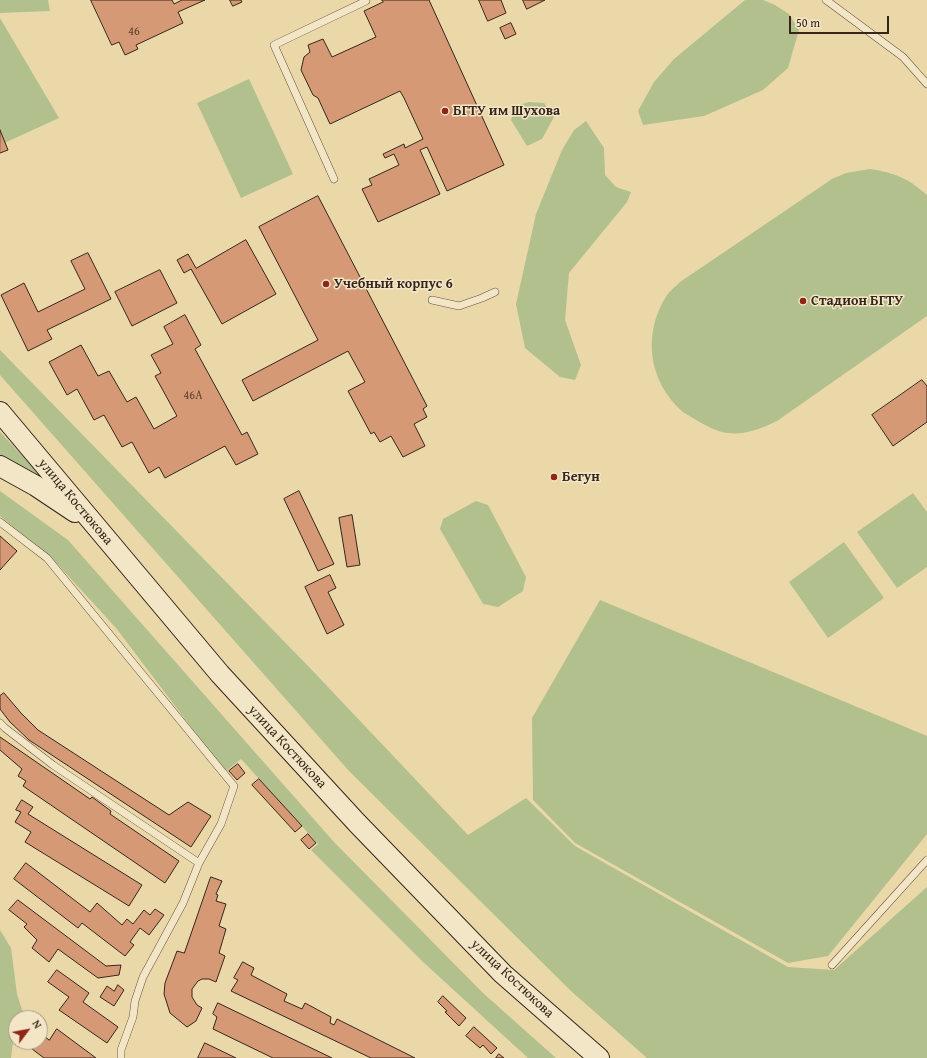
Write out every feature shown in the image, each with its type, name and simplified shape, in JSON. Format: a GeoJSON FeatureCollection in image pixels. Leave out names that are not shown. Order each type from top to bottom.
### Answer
{"type":"FeatureCollection","features":[{"type":"Feature","properties":{"kind":"main road","name":"улица Костюкова"},"geometry":{"type":"LineString","coordinates":[[0,412],[220,674],[357,823],[502,974],[599,1058]]}},
{"type":"Feature","properties":{"kind":"main road"},"geometry":{"type":"LineString","coordinates":[[0,466],[36,486],[92,522]]}},
{"type":"Feature","properties":{"kind":"lane"},"geometry":{"type":"LineString","coordinates":[[826,0],[903,57],[927,84]]}},
{"type":"Feature","properties":{"kind":"lane"},"geometry":{"type":"LineString","coordinates":[[334,179],[274,45],[366,1]]}},
{"type":"Feature","properties":{"kind":"lane"},"geometry":{"type":"LineString","coordinates":[[432,300],[459,306],[495,292]]}},
{"type":"Feature","properties":{"kind":"lane"},"geometry":{"type":"LineString","coordinates":[[0,522],[46,558],[234,786],[222,824],[199,863],[183,903],[143,977],[135,1001],[133,1017],[122,1050],[121,1058]]}},
{"type":"Feature","properties":{"kind":"lane"},"geometry":{"type":"LineString","coordinates":[[0,723],[53,765],[199,863]]}},
{"type":"Feature","properties":{"kind":"lane"},"geometry":{"type":"LineString","coordinates":[[832,965],[927,860]]}},
{"type":"Feature","properties":{"kind":"green space"},"geometry":{"type":"Polygon","coordinates":[[[0,0],[48,0],[50,11],[0,13],[0,0]]]}},
{"type":"Feature","properties":{"kind":"green space"},"geometry":{"type":"Polygon","coordinates":[[[745,0],[763,0],[775,5],[789,14],[799,30],[788,68],[763,90],[704,116],[643,125],[638,111],[654,82],[674,59],[745,0]]]}},
{"type":"Feature","properties":{"kind":"green space"},"geometry":{"type":"Polygon","coordinates":[[[0,18],[59,118],[0,145],[0,18]]]}},
{"type":"Feature","properties":{"kind":"green space"},"geometry":{"type":"Polygon","coordinates":[[[249,79],[293,174],[241,198],[197,103],[249,79]]]}},
{"type":"Feature","properties":{"kind":"green space"},"geometry":{"type":"Polygon","coordinates":[[[529,102],[544,103],[554,117],[542,139],[527,146],[511,120],[515,106],[529,102]]]}},
{"type":"Feature","properties":{"kind":"green space"},"geometry":{"type":"Polygon","coordinates":[[[586,121],[604,148],[605,175],[616,187],[631,192],[627,202],[569,273],[565,320],[581,365],[575,380],[560,377],[525,348],[516,304],[536,214],[562,150],[574,130],[586,121]]]}},
{"type":"Feature","properties":{"kind":"green space","name":"Стадион БГТУ"},"geometry":{"type":"Polygon","coordinates":[[[870,169],[887,172],[901,177],[914,184],[927,195],[927,316],[777,421],[765,427],[740,433],[723,432],[707,426],[683,412],[671,400],[662,386],[656,372],[652,356],[654,325],[659,310],[667,295],[680,282],[832,179],[846,173],[870,169]]]}},
{"type":"Feature","properties":{"kind":"green space"},"geometry":{"type":"Polygon","coordinates":[[[0,350],[310,668],[468,835],[526,798],[575,846],[788,967],[834,970],[927,887],[927,1058],[647,1058],[571,991],[349,771],[0,375],[0,350]]]}},
{"type":"Feature","properties":{"kind":"green space"},"geometry":{"type":"Polygon","coordinates":[[[0,432],[47,482],[0,456],[0,432]]]}},
{"type":"Feature","properties":{"kind":"green space"},"geometry":{"type":"Polygon","coordinates":[[[0,491],[68,540],[334,842],[483,993],[556,1058],[528,1058],[422,961],[311,850],[318,844],[241,759],[225,772],[116,628],[50,556],[0,516],[0,491]]]}},
{"type":"Feature","properties":{"kind":"green space"},"geometry":{"type":"Polygon","coordinates":[[[913,493],[927,512],[927,567],[897,588],[857,532],[913,493]]]}},
{"type":"Feature","properties":{"kind":"green space"},"geometry":{"type":"Polygon","coordinates":[[[476,501],[488,505],[526,577],[523,591],[498,607],[483,604],[440,529],[443,519],[476,501]]]}},
{"type":"Feature","properties":{"kind":"green space"},"geometry":{"type":"Polygon","coordinates":[[[844,542],[884,598],[828,638],[789,582],[844,542]]]}},
{"type":"Feature","properties":{"kind":"green space"},"geometry":{"type":"Polygon","coordinates":[[[600,600],[927,736],[927,834],[828,956],[788,963],[575,843],[533,800],[532,718],[600,600]]]}},
{"type":"Feature","properties":{"kind":"green space"},"geometry":{"type":"Polygon","coordinates":[[[0,930],[11,948],[17,994],[22,1010],[8,1010],[8,1050],[12,1050],[11,1058],[0,1058],[0,930]]]}},
{"type":"Feature","properties":{"kind":"building"},"geometry":{"type":"Polygon","coordinates":[[[91,0],[172,0],[174,4],[182,0],[205,0],[178,12],[183,23],[136,45],[138,49],[125,55],[119,42],[112,45],[91,0]]]}},
{"type":"Feature","properties":{"kind":"building"},"geometry":{"type":"Polygon","coordinates":[[[230,0],[241,0],[242,2],[233,6],[230,0]]]}},
{"type":"Feature","properties":{"kind":"building","name":"БГТУ им Шухова"},"geometry":{"type":"Polygon","coordinates":[[[382,0],[429,0],[504,165],[447,191],[427,147],[420,150],[440,194],[378,222],[362,189],[372,185],[369,179],[399,165],[394,154],[385,158],[383,154],[404,144],[405,148],[423,139],[404,98],[400,91],[330,124],[318,98],[313,95],[301,70],[304,57],[310,52],[308,45],[323,39],[332,57],[376,37],[364,11],[383,2],[382,0]]]}},
{"type":"Feature","properties":{"kind":"building"},"geometry":{"type":"Polygon","coordinates":[[[479,0],[501,0],[506,13],[488,21],[479,0]]]}},
{"type":"Feature","properties":{"kind":"building"},"geometry":{"type":"Polygon","coordinates":[[[523,0],[545,0],[527,9],[523,0]]]}},
{"type":"Feature","properties":{"kind":"building"},"geometry":{"type":"Polygon","coordinates":[[[511,23],[516,34],[505,39],[500,28],[511,23]]]}},
{"type":"Feature","properties":{"kind":"building"},"geometry":{"type":"Polygon","coordinates":[[[0,130],[8,150],[0,153],[0,130]]]}},
{"type":"Feature","properties":{"kind":"building","name":"Учебный корпус 6"},"geometry":{"type":"Polygon","coordinates":[[[318,196],[427,406],[423,409],[427,417],[414,424],[425,446],[403,457],[391,436],[380,442],[374,432],[371,434],[348,391],[365,382],[348,351],[253,401],[242,380],[318,340],[259,227],[318,196]]]}},
{"type":"Feature","properties":{"kind":"building"},"geometry":{"type":"Polygon","coordinates":[[[246,240],[276,294],[222,324],[191,269],[184,273],[177,260],[188,254],[196,268],[246,240]]]}},
{"type":"Feature","properties":{"kind":"building"},"geometry":{"type":"Polygon","coordinates":[[[88,253],[111,299],[47,330],[52,339],[28,351],[1,295],[24,283],[38,312],[85,289],[71,261],[88,253]]]}},
{"type":"Feature","properties":{"kind":"building"},"geometry":{"type":"Polygon","coordinates":[[[160,270],[177,303],[132,326],[115,292],[160,270]]]}},
{"type":"Feature","properties":{"kind":"building"},"geometry":{"type":"Polygon","coordinates":[[[185,315],[201,345],[195,349],[242,435],[247,432],[258,454],[236,465],[225,446],[165,478],[159,467],[149,473],[132,442],[122,447],[104,415],[94,420],[77,389],[67,395],[49,362],[81,345],[98,376],[109,371],[127,402],[136,397],[154,429],[177,416],[155,376],[161,373],[151,355],[173,344],[164,327],[185,315]]]}},
{"type":"Feature","properties":{"kind":"building"},"geometry":{"type":"Polygon","coordinates":[[[922,380],[927,386],[927,422],[893,446],[872,415],[922,380]]]}},
{"type":"Feature","properties":{"kind":"building"},"geometry":{"type":"Polygon","coordinates":[[[299,491],[334,564],[318,571],[284,499],[299,491]]]}},
{"type":"Feature","properties":{"kind":"building"},"geometry":{"type":"Polygon","coordinates":[[[352,515],[360,565],[347,567],[339,518],[352,515]]]}},
{"type":"Feature","properties":{"kind":"building"},"geometry":{"type":"Polygon","coordinates":[[[0,536],[17,551],[0,570],[0,536]]]}},
{"type":"Feature","properties":{"kind":"building"},"geometry":{"type":"Polygon","coordinates":[[[330,575],[336,588],[328,592],[344,625],[327,634],[305,587],[330,575]]]}},
{"type":"Feature","properties":{"kind":"building"},"geometry":{"type":"Polygon","coordinates":[[[4,693],[38,730],[169,815],[188,802],[211,816],[191,847],[29,740],[10,722],[0,709],[0,696],[4,693]]]}},
{"type":"Feature","properties":{"kind":"building"},"geometry":{"type":"Polygon","coordinates":[[[0,737],[90,799],[92,797],[111,811],[110,814],[179,861],[165,883],[23,786],[26,781],[18,776],[22,769],[0,750],[0,737]]]}},
{"type":"Feature","properties":{"kind":"building"},"geometry":{"type":"Polygon","coordinates":[[[238,764],[245,773],[237,780],[229,771],[238,764]]]}},
{"type":"Feature","properties":{"kind":"building"},"geometry":{"type":"Polygon","coordinates":[[[259,779],[302,826],[295,832],[252,785],[259,779]]]}},
{"type":"Feature","properties":{"kind":"building"},"geometry":{"type":"Polygon","coordinates":[[[22,800],[33,807],[28,814],[142,885],[129,906],[25,842],[31,832],[15,822],[21,812],[16,810],[22,800]]]}},
{"type":"Feature","properties":{"kind":"building"},"geometry":{"type":"Polygon","coordinates":[[[308,834],[316,843],[309,849],[301,840],[308,834]]]}},
{"type":"Feature","properties":{"kind":"building"},"geometry":{"type":"Polygon","coordinates":[[[26,863],[90,912],[97,903],[122,925],[127,919],[133,924],[144,910],[150,915],[155,909],[164,915],[149,935],[140,928],[130,942],[134,945],[125,956],[82,923],[78,928],[14,879],[26,863]]]}},
{"type":"Feature","properties":{"kind":"building"},"geometry":{"type":"Polygon","coordinates":[[[211,877],[222,881],[216,894],[218,895],[216,901],[226,904],[219,926],[226,929],[219,953],[225,956],[216,982],[209,979],[202,979],[198,981],[192,989],[192,997],[197,1005],[202,1008],[196,1021],[187,1027],[170,1013],[164,994],[165,983],[177,951],[184,953],[211,877]]]}},
{"type":"Feature","properties":{"kind":"building"},"geometry":{"type":"Polygon","coordinates":[[[18,900],[106,966],[121,965],[119,975],[98,978],[58,949],[49,962],[32,948],[37,940],[24,927],[27,924],[9,910],[18,900]]]}},
{"type":"Feature","properties":{"kind":"building"},"geometry":{"type":"Polygon","coordinates":[[[243,962],[254,968],[251,975],[287,994],[284,1001],[302,1009],[305,1003],[331,1017],[330,1023],[334,1025],[337,1019],[415,1058],[371,1058],[231,991],[238,980],[234,978],[243,962]]]}},
{"type":"Feature","properties":{"kind":"building"},"geometry":{"type":"Polygon","coordinates":[[[57,970],[89,993],[83,1002],[118,1027],[107,1043],[59,1010],[69,997],[48,982],[57,970]]]}},
{"type":"Feature","properties":{"kind":"building"},"geometry":{"type":"Polygon","coordinates":[[[118,985],[124,990],[114,1006],[100,997],[107,986],[114,991],[118,985]]]}},
{"type":"Feature","properties":{"kind":"building"},"geometry":{"type":"Polygon","coordinates":[[[443,996],[466,1018],[459,1026],[445,1012],[447,1011],[438,1002],[443,996]]]}},
{"type":"Feature","properties":{"kind":"building"},"geometry":{"type":"Polygon","coordinates":[[[218,1003],[332,1058],[273,1058],[213,1029],[217,1017],[213,1014],[218,1003]]]}},
{"type":"Feature","properties":{"kind":"building"},"geometry":{"type":"Polygon","coordinates":[[[474,1027],[497,1048],[491,1054],[483,1045],[480,1048],[466,1036],[474,1027]]]}},
{"type":"Feature","properties":{"kind":"building"},"geometry":{"type":"Polygon","coordinates":[[[57,1029],[96,1058],[44,1058],[33,1050],[48,1050],[48,1039],[49,1040],[57,1029]]]}},
{"type":"Feature","properties":{"kind":"building"},"geometry":{"type":"Polygon","coordinates":[[[205,1043],[236,1058],[198,1058],[205,1043]]]}},
{"type":"Feature","properties":{"kind":"building"},"geometry":{"type":"Polygon","coordinates":[[[499,1054],[504,1058],[496,1058],[499,1054]]]}},
{"type":"Feature","properties":{"kind":"place","name":"БГТУ им Шухова"},"geometry":{"type":"Point","coordinates":[445,111]}},
{"type":"Feature","properties":{"kind":"place","name":"Учебный корпус 6"},"geometry":{"type":"Point","coordinates":[326,284]}},
{"type":"Feature","properties":{"kind":"place","name":"Стадион БГТУ"},"geometry":{"type":"Point","coordinates":[803,301]}},
{"type":"Feature","properties":{"kind":"place","name":"Бегун"},"geometry":{"type":"Point","coordinates":[554,477]}}]}
